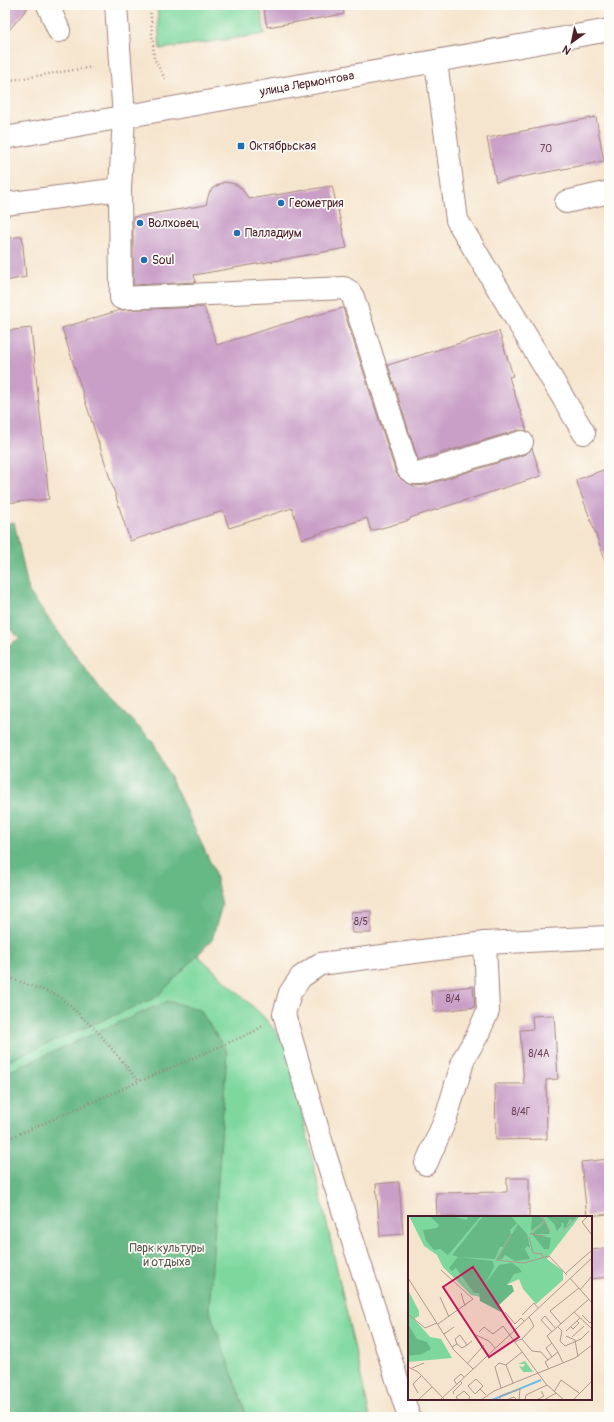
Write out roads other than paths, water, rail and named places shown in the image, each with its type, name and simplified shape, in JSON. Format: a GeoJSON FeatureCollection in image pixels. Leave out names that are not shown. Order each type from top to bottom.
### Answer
{"type":"FeatureCollection","features":[{"type":"Feature","properties":{"kind":"main road"},"geometry":{"type":"LineString","coordinates":[[48,5],[59,31]]}},
{"type":"Feature","properties":{"kind":"main road"},"geometry":{"type":"LineString","coordinates":[[116,5],[124,117],[120,189],[121,298],[344,288],[349,291],[353,297],[408,469],[414,473],[422,474],[522,442]]}},
{"type":"Feature","properties":{"kind":"main road","name":"улица Лермонтова"},"geometry":{"type":"LineString","coordinates":[[5,138],[609,30]]}},
{"type":"Feature","properties":{"kind":"main road"},"geometry":{"type":"LineString","coordinates":[[436,62],[457,220],[584,433]]}},
{"type":"Feature","properties":{"kind":"main road"},"geometry":{"type":"LineString","coordinates":[[5,204],[120,189]]}},
{"type":"Feature","properties":{"kind":"main road"},"geometry":{"type":"LineString","coordinates":[[566,202],[609,192]]}},
{"type":"Feature","properties":{"kind":"main road"},"geometry":{"type":"LineString","coordinates":[[409,1417],[325,1154],[284,1014],[290,993],[301,977],[320,964],[485,943],[609,937]]}},
{"type":"Feature","properties":{"kind":"main road"},"geometry":{"type":"LineString","coordinates":[[426,1164],[446,1118],[464,1058],[477,1036],[488,1010],[485,943]]}},
{"type":"Feature","properties":{"kind":"place","name":"Октябрьская"},"geometry":{"type":"Point","coordinates":[241,146]}},
{"type":"Feature","properties":{"kind":"place","name":"Геометрия"},"geometry":{"type":"Point","coordinates":[281,203]}},
{"type":"Feature","properties":{"kind":"place","name":"Волховец"},"geometry":{"type":"Point","coordinates":[140,223]}},
{"type":"Feature","properties":{"kind":"place","name":"Палладиум"},"geometry":{"type":"Point","coordinates":[237,233]}},
{"type":"Feature","properties":{"kind":"place","name":"Soul"},"geometry":{"type":"Point","coordinates":[144,260]}},
{"type":"Feature","properties":{"kind":"park label","name":"Парк культуры и отдыха"},"geometry":{"type":"Point","coordinates":[167,1255]}}]}
